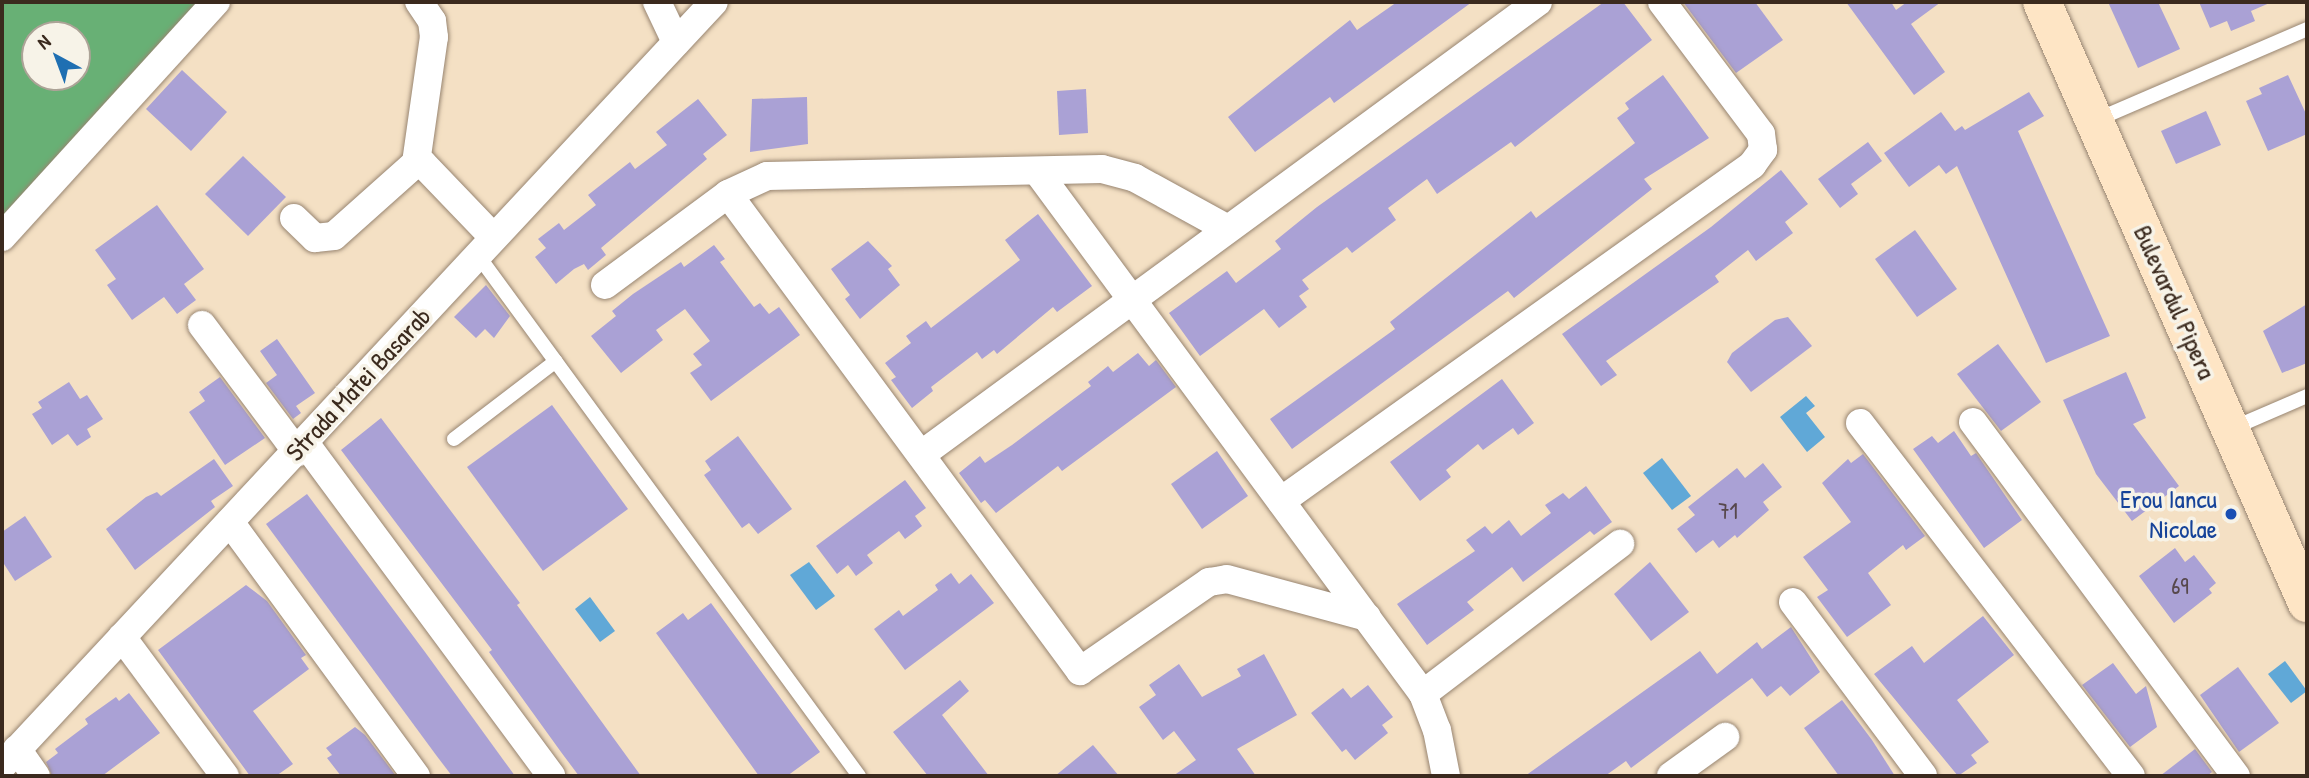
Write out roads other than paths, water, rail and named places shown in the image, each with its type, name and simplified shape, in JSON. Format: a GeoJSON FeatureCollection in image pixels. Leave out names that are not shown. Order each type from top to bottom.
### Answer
{"type":"FeatureCollection","features":[{"type":"Feature","properties":{"kind":"main road","name":"Bulevardul Pipera"},"geometry":{"type":"LineString","coordinates":[[2042,2],[2307,603]]}},
{"type":"Feature","properties":{"kind":"street"},"geometry":{"type":"LineString","coordinates":[[2,237],[216,2]]}},
{"type":"Feature","properties":{"kind":"street"},"geometry":{"type":"LineString","coordinates":[[294,218],[315,239],[334,236],[416,163],[434,37],[432,21],[419,2]]}},
{"type":"Feature","properties":{"kind":"street"},"geometry":{"type":"LineString","coordinates":[[657,2],[676,42]]}},
{"type":"Feature","properties":{"kind":"street","name":"Strada Matei Basarab"},"geometry":{"type":"LineString","coordinates":[[10,758],[714,2]]}},
{"type":"Feature","properties":{"kind":"street"},"geometry":{"type":"LineString","coordinates":[[922,454],[1133,296],[1538,2]]}},
{"type":"Feature","properties":{"kind":"street"},"geometry":{"type":"LineString","coordinates":[[1282,501],[1752,165],[1763,150],[1761,134],[1662,2]]}},
{"type":"Feature","properties":{"kind":"street"},"geometry":{"type":"LineString","coordinates":[[416,163],[423,164],[485,245]]}},
{"type":"Feature","properties":{"kind":"street"},"geometry":{"type":"LineString","coordinates":[[605,285],[728,194],[768,176],[1102,169],[1135,178],[1226,229]]}},
{"type":"Feature","properties":{"kind":"street"},"geometry":{"type":"LineString","coordinates":[[1037,171],[1133,296],[1423,694],[1437,730],[1446,776]]}},
{"type":"Feature","properties":{"kind":"street"},"geometry":{"type":"LineString","coordinates":[[728,194],[1080,671],[1209,582],[1227,579],[1367,617]]}},
{"type":"Feature","properties":{"kind":"street"},"geometry":{"type":"LineString","coordinates":[[202,326],[301,448],[551,776]]}},
{"type":"Feature","properties":{"kind":"street"},"geometry":{"type":"LineString","coordinates":[[1973,422],[2236,776]]}},
{"type":"Feature","properties":{"kind":"street"},"geometry":{"type":"LineString","coordinates":[[1860,423],[2131,776]]}},
{"type":"Feature","properties":{"kind":"street"},"geometry":{"type":"LineString","coordinates":[[230,522],[416,776]]}},
{"type":"Feature","properties":{"kind":"street"},"geometry":{"type":"LineString","coordinates":[[1423,694],[1620,544]]}},
{"type":"Feature","properties":{"kind":"street"},"geometry":{"type":"LineString","coordinates":[[1793,602],[1923,776]]}},
{"type":"Feature","properties":{"kind":"street"},"geometry":{"type":"LineString","coordinates":[[122,637],[225,776]]}},
{"type":"Feature","properties":{"kind":"street"},"geometry":{"type":"LineString","coordinates":[[1671,776],[1725,737]]}},
{"type":"Feature","properties":{"kind":"street"},"geometry":{"type":"LineString","coordinates":[[10,758],[36,776]]}},
{"type":"Feature","properties":{"kind":"lane"},"geometry":{"type":"LineString","coordinates":[[2095,121],[2307,29]]}},
{"type":"Feature","properties":{"kind":"lane"},"geometry":{"type":"LineString","coordinates":[[485,245],[556,361],[859,776]]}},
{"type":"Feature","properties":{"kind":"lane"},"geometry":{"type":"LineString","coordinates":[[454,439],[556,361]]}},
{"type":"Feature","properties":{"kind":"lane"},"geometry":{"type":"LineString","coordinates":[[2231,429],[2307,396]]}},
{"type":"Feature","properties":{"kind":"water"},"geometry":{"type":"Polygon","coordinates":[[[1806,396],[1815,406],[1806,413],[1825,437],[1807,452],[1780,417],[1806,396]]]}},
{"type":"Feature","properties":{"kind":"water"},"geometry":{"type":"Polygon","coordinates":[[[1662,458],[1691,496],[1672,510],[1643,473],[1662,458]]]}},
{"type":"Feature","properties":{"kind":"water"},"geometry":{"type":"Polygon","coordinates":[[[809,562],[835,596],[816,610],[790,575],[809,562]]]}},
{"type":"Feature","properties":{"kind":"water"},"geometry":{"type":"Polygon","coordinates":[[[590,597],[615,631],[600,642],[575,609],[590,597]]]}},
{"type":"Feature","properties":{"kind":"water"},"geometry":{"type":"Polygon","coordinates":[[[2285,661],[2307,691],[2291,703],[2268,674],[2285,661]]]}},
{"type":"Feature","properties":{"kind":"place","name":"Erou Iancu Nicolae"},"geometry":{"type":"Point","coordinates":[2231,514]}}]}
